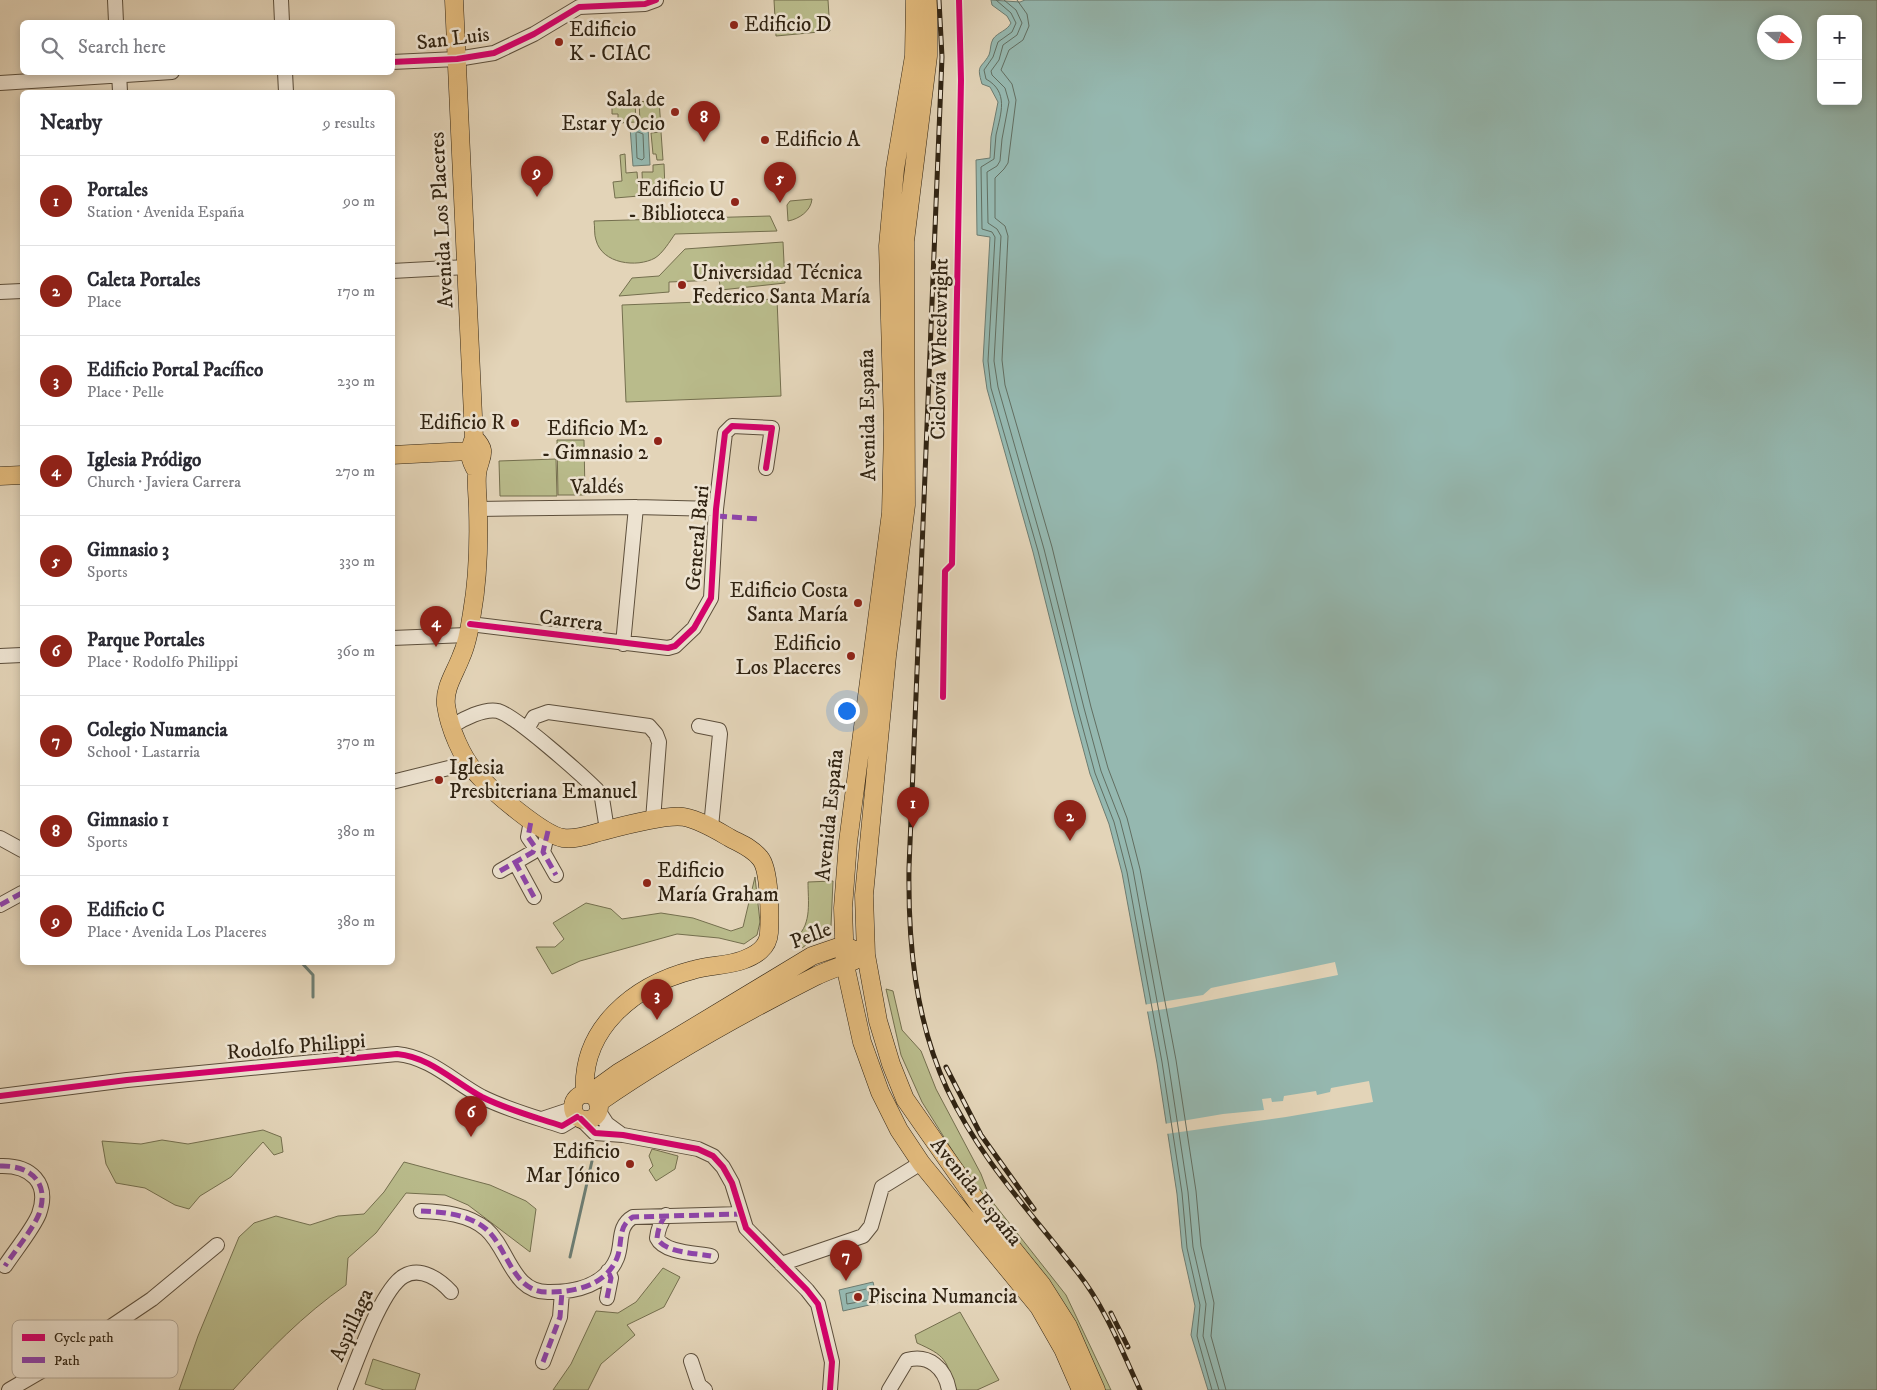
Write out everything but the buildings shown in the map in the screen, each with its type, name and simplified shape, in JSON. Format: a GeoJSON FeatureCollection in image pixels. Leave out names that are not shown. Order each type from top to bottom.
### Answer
{"type":"FeatureCollection","features":[{"type":"Feature","properties":{"kind":"main road","name":"Avenida Los Placeres"},"geometry":{"type":"LineString","coordinates":[[454,0],[467,267],[471,462],[477,472],[478,509],[477,568],[469,630],[462,655],[446,692],[446,704],[452,726],[469,763],[477,774],[531,822],[548,831],[563,838],[681,816],[711,828],[752,850],[762,860],[767,880],[769,934],[767,942],[758,953],[742,961],[692,970],[664,979],[635,995],[607,1020],[572,1089],[582,1108]]}},
{"type":"Feature","properties":{"kind":"main road","name":"Avenida España"},"geometry":{"type":"LineString","coordinates":[[915,0],[914,56],[895,169],[888,246],[893,428],[891,513],[844,878],[845,965],[862,1042],[880,1092],[899,1130],[921,1163],[1039,1307],[1063,1350],[1081,1390]]}},
{"type":"Feature","properties":{"kind":"main road","name":"Avenida España"},"geometry":{"type":"LineString","coordinates":[[928,0],[928,56],[905,241],[906,505],[888,656],[864,895],[866,955],[878,1021],[891,1064],[905,1099],[991,1222],[1042,1285],[1075,1340],[1096,1390]]}},
{"type":"Feature","properties":{"kind":"main road"},"geometry":{"type":"LineString","coordinates":[[395,455],[472,444]]}},
{"type":"Feature","properties":{"kind":"main road"},"geometry":{"type":"LineString","coordinates":[[0,476],[20,475]]}},
{"type":"Feature","properties":{"kind":"main road","name":"Pelle"},"geometry":{"type":"LineString","coordinates":[[582,1108],[618,1073],[812,956],[844,945],[866,955]]}},
{"type":"Feature","properties":{"kind":"main road","name":"Pelle"},"geometry":{"type":"LineString","coordinates":[[582,1108],[767,1002],[818,975],[866,955]]}},
{"type":"Feature","properties":{"kind":"main road"},"geometry":{"type":"LineString","coordinates":[[592,1049],[593,1067],[597,1072],[604,1074],[618,1073]]}},
{"type":"Feature","properties":{"kind":"street"},"geometry":{"type":"LineString","coordinates":[[115,0],[116,20]]}},
{"type":"Feature","properties":{"kind":"street"},"geometry":{"type":"LineString","coordinates":[[281,0],[282,20]]}},
{"type":"Feature","properties":{"kind":"street","name":"San Luis"},"geometry":{"type":"LineString","coordinates":[[395,62],[457,59],[494,53],[534,34],[579,7],[654,1]]}},
{"type":"Feature","properties":{"kind":"street"},"geometry":{"type":"LineString","coordinates":[[0,83],[106,75]]}},
{"type":"Feature","properties":{"kind":"street"},"geometry":{"type":"LineString","coordinates":[[119,75],[120,90]]}},
{"type":"Feature","properties":{"kind":"street"},"geometry":{"type":"LineString","coordinates":[[285,75],[286,90]]}},
{"type":"Feature","properties":{"kind":"street"},"geometry":{"type":"LineString","coordinates":[[395,271],[467,267]]}},
{"type":"Feature","properties":{"kind":"street"},"geometry":{"type":"LineString","coordinates":[[0,292],[20,291]]}},
{"type":"Feature","properties":{"kind":"street","name":"General Bari"},"geometry":{"type":"LineString","coordinates":[[668,648],[676,646],[685,639],[708,606],[711,598],[716,509],[725,433],[728,428],[732,426],[772,428],[766,468]]}},
{"type":"Feature","properties":{"kind":"street"},"geometry":{"type":"LineString","coordinates":[[623,644],[636,507]]}},
{"type":"Feature","properties":{"kind":"street","name":"Valdés"},"geometry":{"type":"LineString","coordinates":[[478,509],[636,507],[716,509]]}},
{"type":"Feature","properties":{"kind":"street","name":"Carrera"},"geometry":{"type":"LineString","coordinates":[[395,638],[469,630],[668,648]]}},
{"type":"Feature","properties":{"kind":"street"},"geometry":{"type":"LineString","coordinates":[[0,656],[20,655]]}},
{"type":"Feature","properties":{"kind":"street"},"geometry":{"type":"LineString","coordinates":[[452,726],[469,717],[496,711],[527,729],[597,790],[602,798],[607,830]]}},
{"type":"Feature","properties":{"kind":"street"},"geometry":{"type":"LineString","coordinates":[[527,729],[534,717],[548,712],[649,726],[656,734],[659,742],[654,820]]}},
{"type":"Feature","properties":{"kind":"street"},"geometry":{"type":"LineString","coordinates":[[699,726],[719,730],[720,734],[711,828]]}},
{"type":"Feature","properties":{"kind":"street"},"geometry":{"type":"LineString","coordinates":[[395,781],[469,763]]}},
{"type":"Feature","properties":{"kind":"street"},"geometry":{"type":"LineString","coordinates":[[500,871],[535,850],[528,837],[531,822]]}},
{"type":"Feature","properties":{"kind":"street"},"geometry":{"type":"LineString","coordinates":[[548,831],[543,852],[556,875]]}},
{"type":"Feature","properties":{"kind":"street"},"geometry":{"type":"LineString","coordinates":[[0,838],[20,849]]}},
{"type":"Feature","properties":{"kind":"street"},"geometry":{"type":"LineString","coordinates":[[515,862],[534,897]]}},
{"type":"Feature","properties":{"kind":"street"},"geometry":{"type":"LineString","coordinates":[[0,905],[20,894]]}},
{"type":"Feature","properties":{"kind":"street","name":"Rodolfo Philippi"},"geometry":{"type":"LineString","coordinates":[[0,1096],[128,1080],[397,1054],[420,1058],[480,1096],[508,1109],[542,1119],[582,1108],[595,1133],[698,1149],[713,1156],[723,1167],[732,1183],[746,1228],[807,1290],[818,1304],[832,1362],[830,1390]]}},
{"type":"Feature","properties":{"kind":"street"},"geometry":{"type":"LineString","coordinates":[[582,1108],[595,1133]]}},
{"type":"Feature","properties":{"kind":"street"},"geometry":{"type":"LineString","coordinates":[[542,1119],[582,1108],[623,1136]]}},
{"type":"Feature","properties":{"kind":"street"},"geometry":{"type":"LineString","coordinates":[[781,1264],[863,1236],[871,1226],[882,1187],[921,1163]]}},
{"type":"Feature","properties":{"kind":"street"},"geometry":{"type":"LineString","coordinates":[[0,1166],[16,1167],[34,1175],[40,1183],[41,1195],[38,1215],[5,1266]]}},
{"type":"Feature","properties":{"kind":"street"},"geometry":{"type":"LineString","coordinates":[[421,1211],[456,1215],[474,1221],[486,1229],[495,1240],[509,1267],[522,1281],[533,1289],[545,1293],[584,1288],[608,1271],[617,1257],[623,1226],[633,1217],[741,1214]]}},
{"type":"Feature","properties":{"kind":"street"},"geometry":{"type":"LineString","coordinates":[[666,1215],[658,1232],[657,1238],[660,1244],[668,1248],[711,1256]]}},
{"type":"Feature","properties":{"kind":"street"},"geometry":{"type":"LineString","coordinates":[[121,1320],[152,1299],[218,1245]]}},
{"type":"Feature","properties":{"kind":"street"},"geometry":{"type":"LineString","coordinates":[[607,1298],[611,1278],[608,1271]]}},
{"type":"Feature","properties":{"kind":"street","name":"Aspillaga"},"geometry":{"type":"LineString","coordinates":[[345,1390],[377,1314],[389,1290],[399,1280],[404,1276],[414,1273],[427,1274],[442,1281],[451,1292]]}},
{"type":"Feature","properties":{"kind":"street"},"geometry":{"type":"LineString","coordinates":[[543,1362],[560,1317],[562,1292]]}},
{"type":"Feature","properties":{"kind":"street"},"geometry":{"type":"LineString","coordinates":[[889,1390],[907,1360],[917,1357],[937,1365],[948,1380],[949,1390]]}},
{"type":"Feature","properties":{"kind":"street"},"geometry":{"type":"LineString","coordinates":[[691,1360],[697,1388]]}},
{"type":"Feature","properties":{"kind":"street"},"geometry":{"type":"LineString","coordinates":[[9,1390],[30,1378]]}},
{"type":"Feature","properties":{"kind":"green space"},"geometry":{"type":"Polygon","coordinates":[[[774,0],[828,0],[830,31],[776,36],[774,0]]]}},
{"type":"Feature","properties":{"kind":"green space"},"geometry":{"type":"Polygon","coordinates":[[[659,100],[661,128],[652,129],[651,121],[640,121],[639,102],[659,100]]]}},
{"type":"Feature","properties":{"kind":"green space"},"geometry":{"type":"Polygon","coordinates":[[[635,102],[636,122],[618,123],[618,114],[612,114],[612,103],[635,102]]]}},
{"type":"Feature","properties":{"kind":"green space"},"geometry":{"type":"Polygon","coordinates":[[[661,132],[663,160],[657,160],[656,154],[653,154],[651,133],[661,132]]]}},
{"type":"Feature","properties":{"kind":"green space"},"geometry":{"type":"Polygon","coordinates":[[[625,154],[626,173],[637,172],[639,196],[615,198],[613,182],[622,181],[620,155],[625,154]]]}},
{"type":"Feature","properties":{"kind":"green space"},"geometry":{"type":"Polygon","coordinates":[[[664,164],[665,189],[661,189],[661,194],[643,195],[642,172],[653,172],[653,165],[664,164]]]}},
{"type":"Feature","properties":{"kind":"green space"},"geometry":{"type":"Polygon","coordinates":[[[812,199],[804,214],[788,221],[787,205],[790,201],[812,199]]]}},
{"type":"Feature","properties":{"kind":"green space"},"geometry":{"type":"Polygon","coordinates":[[[770,216],[777,231],[675,234],[658,256],[639,263],[621,262],[613,259],[600,248],[595,236],[594,221],[770,216]]]}},
{"type":"Feature","properties":{"kind":"green space"},"geometry":{"type":"Polygon","coordinates":[[[783,242],[785,283],[721,290],[719,280],[669,282],[669,292],[619,296],[632,278],[659,276],[685,249],[783,242]]]}},
{"type":"Feature","properties":{"kind":"green space"},"geometry":{"type":"Polygon","coordinates":[[[777,299],[781,396],[626,402],[622,305],[777,299]]]}},
{"type":"Feature","properties":{"kind":"green space"},"geometry":{"type":"Polygon","coordinates":[[[557,440],[584,440],[585,495],[558,495],[557,440]]]}},
{"type":"Feature","properties":{"kind":"green space"},"geometry":{"type":"Polygon","coordinates":[[[556,459],[557,496],[500,496],[499,461],[556,459]]]}},
{"type":"Feature","properties":{"kind":"green space"},"geometry":{"type":"Polygon","coordinates":[[[755,877],[760,922],[757,935],[744,944],[719,938],[677,934],[580,961],[552,974],[536,947],[555,947],[564,939],[553,923],[586,903],[611,909],[622,919],[661,913],[693,918],[731,931],[743,927],[755,877]]]}},
{"type":"Feature","properties":{"kind":"green space"},"geometry":{"type":"Polygon","coordinates":[[[833,881],[831,926],[802,948],[797,937],[802,931],[807,918],[808,882],[833,881]]]}},
{"type":"Feature","properties":{"kind":"green space"},"geometry":{"type":"Polygon","coordinates":[[[886,989],[893,991],[902,1030],[921,1051],[936,1089],[981,1174],[991,1200],[1066,1295],[1111,1390],[1105,1390],[1083,1339],[982,1198],[922,1102],[901,1055],[886,989]]]}},
{"type":"Feature","properties":{"kind":"green space"},"geometry":{"type":"Polygon","coordinates":[[[263,1130],[281,1137],[283,1152],[274,1155],[263,1142],[231,1177],[200,1196],[189,1209],[175,1205],[145,1188],[116,1183],[106,1164],[102,1141],[141,1144],[162,1140],[188,1144],[263,1130]]]}},
{"type":"Feature","properties":{"kind":"green space"},"geometry":{"type":"Polygon","coordinates":[[[652,1149],[678,1156],[675,1169],[656,1181],[649,1170],[653,1166],[649,1156],[652,1149]]]}},
{"type":"Feature","properties":{"kind":"green space"},"geometry":{"type":"Polygon","coordinates":[[[404,1162],[490,1185],[526,1201],[536,1209],[530,1252],[468,1205],[445,1195],[406,1193],[376,1233],[348,1258],[346,1285],[286,1334],[233,1390],[179,1390],[198,1336],[239,1237],[254,1223],[276,1216],[310,1225],[338,1216],[364,1214],[384,1192],[404,1162]]]}},
{"type":"Feature","properties":{"kind":"green space"},"geometry":{"type":"Polygon","coordinates":[[[663,1268],[680,1277],[664,1307],[627,1325],[635,1335],[601,1364],[588,1390],[553,1390],[571,1364],[596,1311],[618,1313],[636,1302],[663,1268]]]}},
{"type":"Feature","properties":{"kind":"green space"},"geometry":{"type":"Polygon","coordinates":[[[960,1312],[999,1380],[977,1390],[953,1390],[944,1360],[933,1351],[917,1343],[915,1335],[960,1312]]]}},
{"type":"Feature","properties":{"kind":"green space"},"geometry":{"type":"Polygon","coordinates":[[[373,1359],[420,1374],[415,1390],[384,1390],[365,1384],[373,1359]]]}},
{"type":"Feature","properties":{"kind":"water"},"geometry":{"type":"Polygon","coordinates":[[[991,0],[1020,2],[1025,0],[1877,0],[1877,1390],[1208,1390],[1191,1335],[1195,1306],[1182,1248],[1177,1194],[1157,1063],[1122,873],[1109,824],[1090,774],[1033,552],[987,389],[983,361],[990,237],[977,235],[976,160],[990,158],[991,137],[998,102],[990,87],[982,84],[979,70],[989,55],[993,39],[1011,23],[1007,16],[992,5],[991,0]]]}},
{"type":"Feature","properties":{"kind":"water"},"geometry":{"type":"Polygon","coordinates":[[[648,126],[650,165],[633,166],[630,127],[648,126]]]}},
{"type":"Feature","properties":{"kind":"water","name":"Piscina Numancia"},"geometry":{"type":"Polygon","coordinates":[[[873,1282],[878,1303],[843,1311],[839,1290],[873,1282]]]}},
{"type":"Feature","properties":{"kind":"pier"},"geometry":{"type":"Polygon","coordinates":[[[1335,962],[1338,975],[1145,1012],[1143,1005],[1203,995],[1211,988],[1335,962]]]}},
{"type":"Feature","properties":{"kind":"pier"},"geometry":{"type":"Polygon","coordinates":[[[1369,1081],[1373,1102],[1286,1117],[1166,1134],[1164,1124],[1223,1114],[1264,1110],[1262,1099],[1271,1098],[1272,1102],[1283,1101],[1284,1096],[1316,1091],[1317,1095],[1330,1092],[1331,1088],[1369,1081]]]}},
{"type":"Feature","properties":{"kind":"waterway"},"geometry":{"type":"LineString","coordinates":[[304,965],[313,975],[313,997]]}},
{"type":"Feature","properties":{"kind":"waterway"},"geometry":{"type":"LineString","coordinates":[[570,1257],[592,1161]]}},
{"type":"Feature","properties":{"kind":"railway"},"geometry":{"type":"LineString","coordinates":[[939,0],[942,57],[909,868],[910,924],[916,980],[927,1035],[947,1089],[960,1115],[991,1163],[1088,1286],[1097,1300],[1140,1390]]}},
{"type":"Feature","properties":{"kind":"railway"},"geometry":{"type":"LineString","coordinates":[[946,1067],[981,1135],[1034,1209]]}},
{"type":"Feature","properties":{"kind":"railway"},"geometry":{"type":"LineString","coordinates":[[1111,1313],[1128,1347]]}},
{"type":"Feature","properties":{"kind":"marked path"},"geometry":{"type":"LineString","coordinates":[[717,516],[759,519]]}},
{"type":"Feature","properties":{"kind":"marked path"},"geometry":{"type":"LineString","coordinates":[[500,871],[533,852],[535,847],[528,837],[531,821]]}},
{"type":"Feature","properties":{"kind":"marked path"},"geometry":{"type":"LineString","coordinates":[[548,831],[543,852],[556,875]]}},
{"type":"Feature","properties":{"kind":"marked path"},"geometry":{"type":"LineString","coordinates":[[515,862],[534,897]]}},
{"type":"Feature","properties":{"kind":"marked path"},"geometry":{"type":"LineString","coordinates":[[0,905],[20,894]]}},
{"type":"Feature","properties":{"kind":"marked path"},"geometry":{"type":"LineString","coordinates":[[0,1166],[21,1169],[29,1173],[40,1185],[42,1193],[42,1203],[36,1220],[5,1266]]}},
{"type":"Feature","properties":{"kind":"marked path"},"geometry":{"type":"LineString","coordinates":[[421,1211],[455,1215],[479,1224],[494,1238],[512,1269],[527,1286],[537,1291],[550,1292],[580,1288],[598,1281],[606,1275],[617,1258],[622,1230],[633,1217],[741,1214]]}},
{"type":"Feature","properties":{"kind":"marked path"},"geometry":{"type":"LineString","coordinates":[[666,1215],[658,1232],[657,1238],[661,1243],[673,1249],[711,1256]]}},
{"type":"Feature","properties":{"kind":"marked path"},"geometry":{"type":"LineString","coordinates":[[607,1298],[611,1278],[608,1271]]}},
{"type":"Feature","properties":{"kind":"marked path"},"geometry":{"type":"LineString","coordinates":[[543,1362],[560,1317],[562,1292]]}},
{"type":"Feature","properties":{"kind":"cycle path"},"geometry":{"type":"LineString","coordinates":[[395,62],[457,59],[494,53],[534,34],[579,7],[645,4],[656,0]]}},
{"type":"Feature","properties":{"kind":"cycle path","name":"Ciclovía Wheelwright"},"geometry":{"type":"LineString","coordinates":[[943,697],[945,571],[952,564],[961,80],[959,0]]}},
{"type":"Feature","properties":{"kind":"cycle path"},"geometry":{"type":"LineString","coordinates":[[470,624],[668,648],[675,646],[694,628],[711,598],[716,509],[725,433],[732,426],[772,428],[766,468]]}},
{"type":"Feature","properties":{"kind":"cycle path"},"geometry":{"type":"LineString","coordinates":[[0,1096],[127,1080],[397,1054],[409,1056],[431,1065],[482,1097],[512,1110],[562,1126],[577,1117]]}},
{"type":"Feature","properties":{"kind":"cycle path"},"geometry":{"type":"LineString","coordinates":[[581,1119],[595,1133],[623,1135],[698,1149],[713,1156],[723,1167],[732,1183],[746,1228],[807,1290],[818,1304],[832,1362],[830,1390]]}},
{"type":"Feature","properties":{"kind":"place","name":"Edificio D"},"geometry":{"type":"Point","coordinates":[734,25]}},
{"type":"Feature","properties":{"kind":"place","name":"Edificio K - CIAC"},"geometry":{"type":"Point","coordinates":[559,42]}},
{"type":"Feature","properties":{"kind":"place","name":"Sala de Estar y Ocio"},"geometry":{"type":"Point","coordinates":[675,112]}},
{"type":"Feature","properties":{"kind":"place","name":"Edificio A"},"geometry":{"type":"Point","coordinates":[765,140]}},
{"type":"Feature","properties":{"kind":"place","name":"Gimnasio 1"},"geometry":{"type":"Point","coordinates":[704,142]}},
{"type":"Feature","properties":{"kind":"place","name":"Edificio C"},"geometry":{"type":"Point","coordinates":[537,197]}},
{"type":"Feature","properties":{"kind":"place","name":"Edificio U - Biblioteca"},"geometry":{"type":"Point","coordinates":[735,202]}},
{"type":"Feature","properties":{"kind":"place","name":"Gimnasio 3"},"geometry":{"type":"Point","coordinates":[780,203]}},
{"type":"Feature","properties":{"kind":"place","name":"Universidad Técnica Federico Santa María"},"geometry":{"type":"Point","coordinates":[682,285]}},
{"type":"Feature","properties":{"kind":"place","name":"Edificio R"},"geometry":{"type":"Point","coordinates":[515,423]}},
{"type":"Feature","properties":{"kind":"place","name":"Edificio M2 - Gimnasio 2"},"geometry":{"type":"Point","coordinates":[658,441]}},
{"type":"Feature","properties":{"kind":"place","name":"Edificio Costa Santa María"},"geometry":{"type":"Point","coordinates":[858,603]}},
{"type":"Feature","properties":{"kind":"place","name":"Iglesia Pródigo"},"geometry":{"type":"Point","coordinates":[436,647]}},
{"type":"Feature","properties":{"kind":"place","name":"Edificio Los Placeres"},"geometry":{"type":"Point","coordinates":[851,656]}},
{"type":"Feature","properties":{"kind":"place","name":"Iglesia Presbiteriana Emanuel"},"geometry":{"type":"Point","coordinates":[439,780]}},
{"type":"Feature","properties":{"kind":"place","name":"Portales"},"geometry":{"type":"Point","coordinates":[913,828]}},
{"type":"Feature","properties":{"kind":"place","name":"Caleta Portales"},"geometry":{"type":"Point","coordinates":[1070,841]}},
{"type":"Feature","properties":{"kind":"place","name":"Edificio María Graham"},"geometry":{"type":"Point","coordinates":[647,883]}},
{"type":"Feature","properties":{"kind":"place","name":"Edificio Portal Pacífico"},"geometry":{"type":"Point","coordinates":[657,1020]}},
{"type":"Feature","properties":{"kind":"place","name":"Parque Portales"},"geometry":{"type":"Point","coordinates":[471,1137]}},
{"type":"Feature","properties":{"kind":"place","name":"Edificio Mar Jónico"},"geometry":{"type":"Point","coordinates":[630,1164]}},
{"type":"Feature","properties":{"kind":"place","name":"Colegio Numancia"},"geometry":{"type":"Point","coordinates":[846,1281]}},
{"type":"Feature","properties":{"kind":"place","name":"Piscina Numancia"},"geometry":{"type":"Point","coordinates":[858,1297]}}]}
